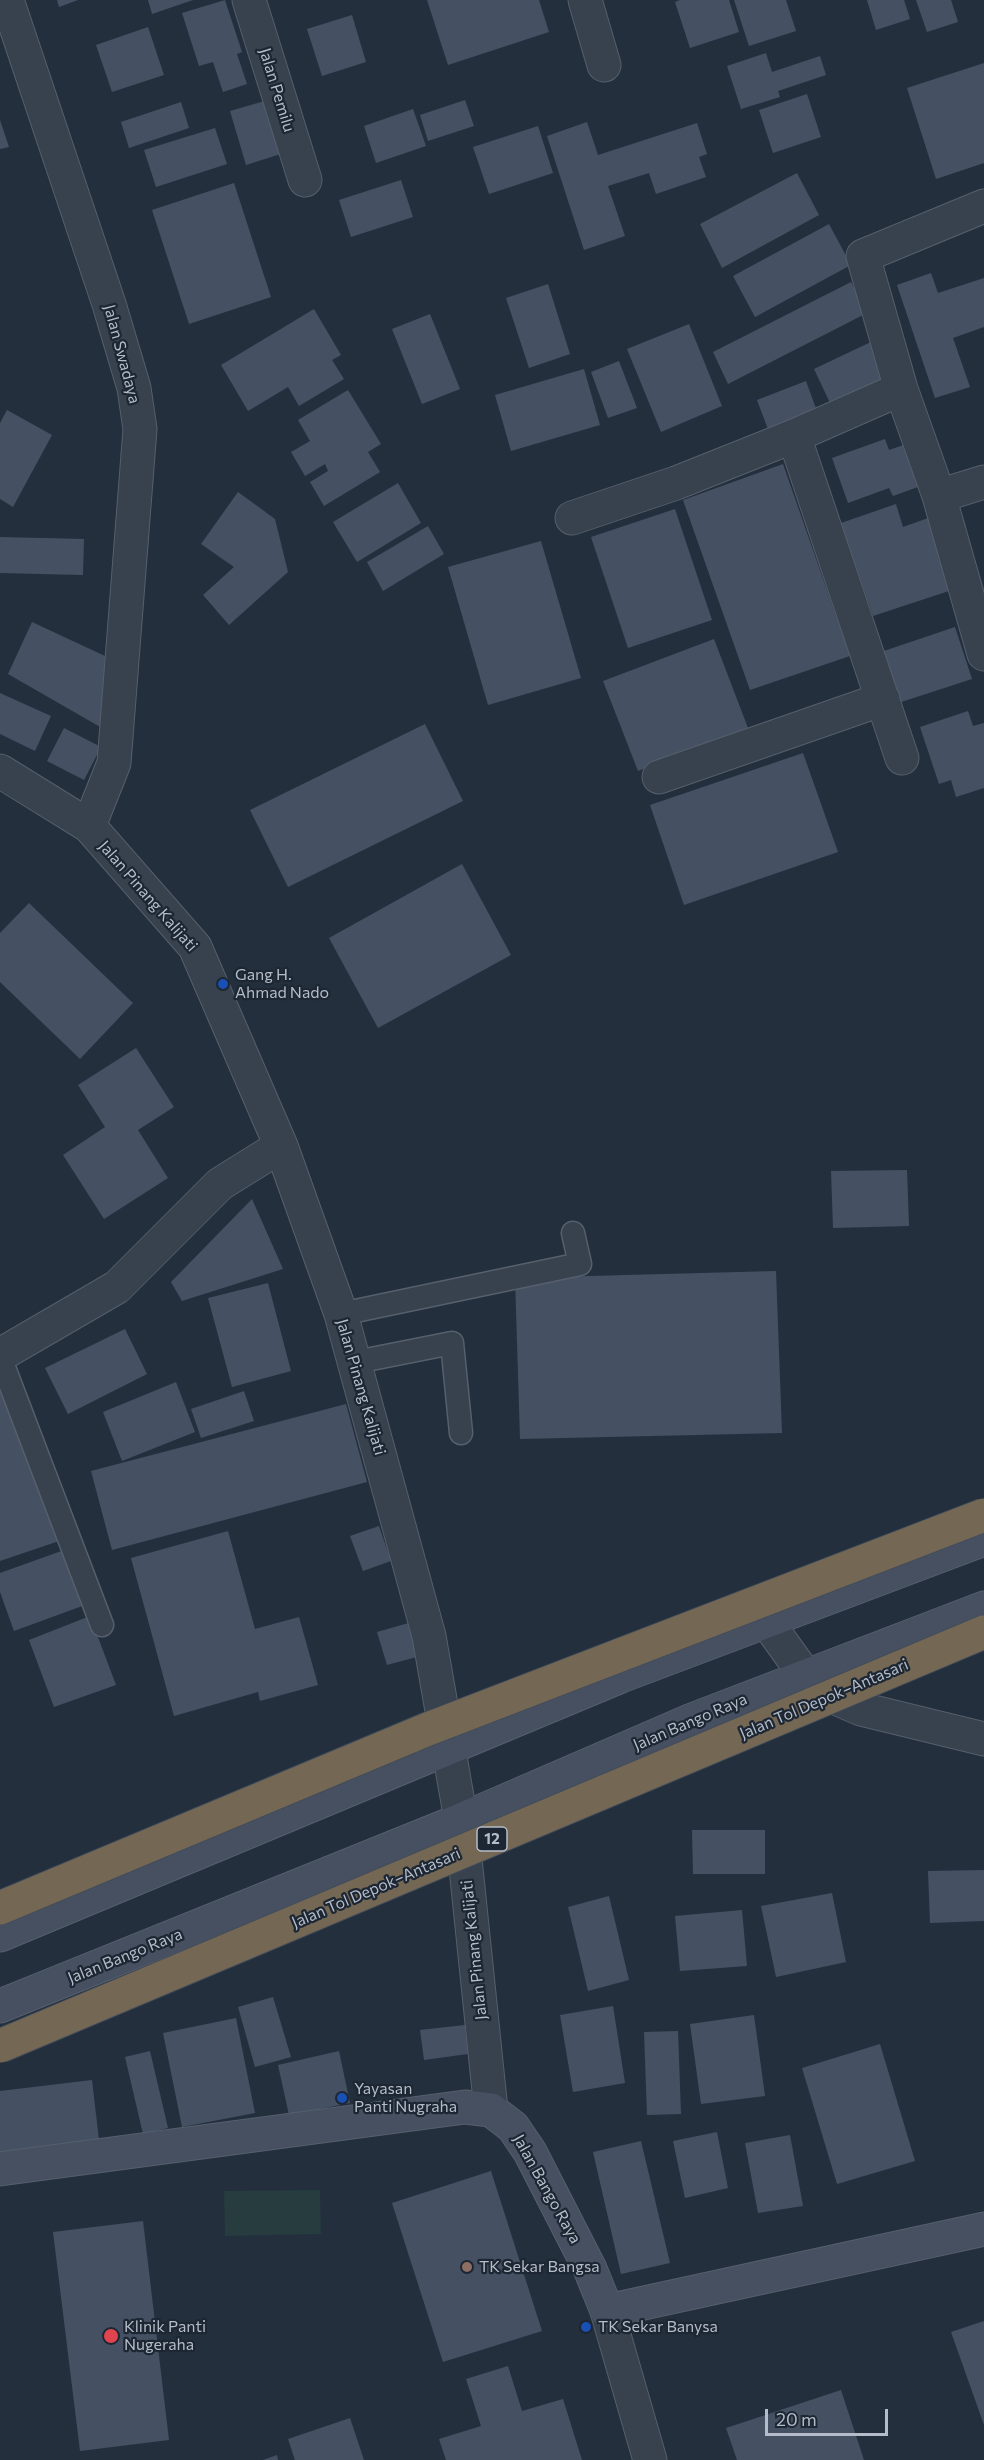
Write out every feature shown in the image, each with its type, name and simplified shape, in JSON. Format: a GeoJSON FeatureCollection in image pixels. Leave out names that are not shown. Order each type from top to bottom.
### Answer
{"type":"FeatureCollection","features":[{"type":"Feature","properties":{"kind":"highway"},"geometry":{"type":"LineString","coordinates":[[0,1908],[428,1729],[984,1515]]}},
{"type":"Feature","properties":{"kind":"highway","name":"Jalan Tol Depok–Antasari"},"geometry":{"type":"LineString","coordinates":[[0,2046],[984,1632]]}},
{"type":"Feature","properties":{"kind":"street","name":"Jalan Swadaya"},"geometry":{"type":"LineString","coordinates":[[7,0],[110,304],[134,387],[140,429],[114,763],[89,826]]}},
{"type":"Feature","properties":{"kind":"street","name":"Jalan Pemilu"},"geometry":{"type":"LineString","coordinates":[[249,0],[305,180]]}},
{"type":"Feature","properties":{"kind":"street"},"geometry":{"type":"LineString","coordinates":[[585,0],[604,65]]}},
{"type":"Feature","properties":{"kind":"street"},"geometry":{"type":"LineString","coordinates":[[984,206],[863,256],[902,389],[939,496],[984,654]]}},
{"type":"Feature","properties":{"kind":"street"},"geometry":{"type":"LineString","coordinates":[[572,518],[676,483],[794,436],[902,389]]}},
{"type":"Feature","properties":{"kind":"street"},"geometry":{"type":"LineString","coordinates":[[794,436],[902,758]]}},
{"type":"Feature","properties":{"kind":"street"},"geometry":{"type":"LineString","coordinates":[[939,496],[984,482]]}},
{"type":"Feature","properties":{"kind":"street"},"geometry":{"type":"LineString","coordinates":[[659,777],[883,699]]}},
{"type":"Feature","properties":{"kind":"street","name":"Jalan Pinang Kalijati"},"geometry":{"type":"LineString","coordinates":[[0,771],[89,826],[195,947],[281,1146],[356,1362],[429,1636],[461,1820],[491,2110]]}},
{"type":"Feature","properties":{"kind":"street"},"geometry":{"type":"LineString","coordinates":[[0,1356],[117,1287],[220,1184],[281,1146]]}},
{"type":"Feature","properties":{"kind":"street"},"geometry":{"type":"LineString","coordinates":[[0,1935],[621,1676],[984,1539]]}},
{"type":"Feature","properties":{"kind":"street","name":"Jalan Bango Raya"},"geometry":{"type":"LineString","coordinates":[[0,2006],[461,1820],[692,1720],[984,1608]]}},
{"type":"Feature","properties":{"kind":"street"},"geometry":{"type":"LineString","coordinates":[[767,1622],[805,1675],[822,1692],[861,1709],[984,1739]]}},
{"type":"Feature","properties":{"kind":"street"},"geometry":{"type":"LineString","coordinates":[[0,2169],[465,2107],[491,2110]]}},
{"type":"Feature","properties":{"kind":"street","name":"Jalan Bango Raya"},"geometry":{"type":"LineString","coordinates":[[491,2110],[513,2127],[530,2152],[590,2269],[607,2311]]}},
{"type":"Feature","properties":{"kind":"street"},"geometry":{"type":"LineString","coordinates":[[650,2460],[607,2311],[984,2229]]}},
{"type":"Feature","properties":{"kind":"lane"},"geometry":{"type":"LineString","coordinates":[[341,1314],[580,1264],[573,1233]]}},
{"type":"Feature","properties":{"kind":"lane"},"geometry":{"type":"LineString","coordinates":[[356,1362],[452,1343],[461,1433]]}},
{"type":"Feature","properties":{"kind":"lane"},"geometry":{"type":"LineString","coordinates":[[0,1356],[102,1625]]}},
{"type":"Feature","properties":{"kind":"green space"},"geometry":{"type":"Polygon","coordinates":[[[320,2190],[321,2234],[225,2236],[224,2191],[320,2190]]]}},
{"type":"Feature","properties":{"kind":"building"},"geometry":{"type":"Polygon","coordinates":[[[57,0],[78,0],[59,7],[57,0]]]}},
{"type":"Feature","properties":{"kind":"building"},"geometry":{"type":"Polygon","coordinates":[[[148,0],[193,0],[152,14],[148,0]]]}},
{"type":"Feature","properties":{"kind":"building"},"geometry":{"type":"Polygon","coordinates":[[[225,0],[242,52],[237,54],[247,84],[223,92],[213,62],[199,66],[182,13],[225,0]]]}},
{"type":"Feature","properties":{"kind":"building"},"geometry":{"type":"Polygon","coordinates":[[[427,0],[539,0],[549,32],[448,65],[427,0]]]}},
{"type":"Feature","properties":{"kind":"building"},"geometry":{"type":"Polygon","coordinates":[[[680,0],[729,0],[739,32],[690,48],[675,2],[680,0]]]}},
{"type":"Feature","properties":{"kind":"building"},"geometry":{"type":"Polygon","coordinates":[[[734,0],[786,0],[796,31],[749,46],[734,0]]]}},
{"type":"Feature","properties":{"kind":"building"},"geometry":{"type":"Polygon","coordinates":[[[867,0],[904,0],[910,19],[876,30],[867,0]]]}},
{"type":"Feature","properties":{"kind":"building"},"geometry":{"type":"Polygon","coordinates":[[[916,0],[951,0],[958,22],[927,32],[916,0]]]}},
{"type":"Feature","properties":{"kind":"building"},"geometry":{"type":"Polygon","coordinates":[[[352,15],[366,62],[322,76],[307,29],[352,15]]]}},
{"type":"Feature","properties":{"kind":"building"},"geometry":{"type":"Polygon","coordinates":[[[148,27],[164,75],[112,92],[96,45],[148,27]]]}},
{"type":"Feature","properties":{"kind":"building"},"geometry":{"type":"Polygon","coordinates":[[[766,53],[772,72],[820,56],[826,75],[778,91],[780,97],[741,109],[727,66],[766,53]]]}},
{"type":"Feature","properties":{"kind":"building"},"geometry":{"type":"Polygon","coordinates":[[[984,63],[984,163],[936,179],[907,88],[984,63]]]}},
{"type":"Feature","properties":{"kind":"building"},"geometry":{"type":"Polygon","coordinates":[[[807,94],[821,137],[773,153],[759,110],[807,94]]]}},
{"type":"Feature","properties":{"kind":"building"},"geometry":{"type":"Polygon","coordinates":[[[268,100],[284,153],[246,165],[230,111],[268,100]]]}},
{"type":"Feature","properties":{"kind":"building"},"geometry":{"type":"Polygon","coordinates":[[[465,100],[474,126],[428,141],[420,115],[465,100]]]}},
{"type":"Feature","properties":{"kind":"building"},"geometry":{"type":"Polygon","coordinates":[[[181,102],[189,128],[129,148],[121,122],[181,102]]]}},
{"type":"Feature","properties":{"kind":"building"},"geometry":{"type":"Polygon","coordinates":[[[413,109],[426,146],[376,163],[364,126],[413,109]]]}},
{"type":"Feature","properties":{"kind":"building"},"geometry":{"type":"Polygon","coordinates":[[[0,120],[9,147],[0,149],[0,120]]]}},
{"type":"Feature","properties":{"kind":"building"},"geometry":{"type":"Polygon","coordinates":[[[587,122],[598,155],[697,123],[707,154],[699,157],[706,177],[656,194],[649,173],[608,186],[625,236],[584,250],[547,136],[587,122]]]}},
{"type":"Feature","properties":{"kind":"building"},"geometry":{"type":"Polygon","coordinates":[[[538,126],[553,173],[489,194],[473,147],[538,126]]]}},
{"type":"Feature","properties":{"kind":"building"},"geometry":{"type":"Polygon","coordinates":[[[215,128],[227,164],[156,187],[144,150],[215,128]]]}},
{"type":"Feature","properties":{"kind":"building"},"geometry":{"type":"Polygon","coordinates":[[[797,173],[819,215],[722,268],[700,224],[797,173]]]}},
{"type":"Feature","properties":{"kind":"building"},"geometry":{"type":"Polygon","coordinates":[[[401,180],[413,217],[351,237],[339,200],[401,180]]]}},
{"type":"Feature","properties":{"kind":"building"},"geometry":{"type":"Polygon","coordinates":[[[234,183],[271,297],[189,324],[152,210],[234,183]]]}},
{"type":"Feature","properties":{"kind":"building"},"geometry":{"type":"Polygon","coordinates":[[[829,224],[851,265],[755,317],[733,276],[829,224]]]}},
{"type":"Feature","properties":{"kind":"building"},"geometry":{"type":"Polygon","coordinates":[[[931,273],[938,293],[984,278],[984,327],[953,338],[970,387],[935,398],[897,285],[931,273]]]}},
{"type":"Feature","properties":{"kind":"building"},"geometry":{"type":"Polygon","coordinates":[[[851,282],[867,313],[728,384],[713,352],[851,282]]]}},
{"type":"Feature","properties":{"kind":"building"},"geometry":{"type":"Polygon","coordinates":[[[548,284],[570,354],[529,368],[506,298],[548,284]]]}},
{"type":"Feature","properties":{"kind":"building"},"geometry":{"type":"Polygon","coordinates":[[[314,309],[341,355],[332,360],[344,379],[299,406],[288,387],[248,411],[221,365],[314,309]]]}},
{"type":"Feature","properties":{"kind":"building"},"geometry":{"type":"Polygon","coordinates":[[[430,314],[460,389],[422,404],[392,329],[430,314]]]}},
{"type":"Feature","properties":{"kind":"building"},"geometry":{"type":"Polygon","coordinates":[[[689,324],[722,406],[661,432],[627,349],[689,324]]]}},
{"type":"Feature","properties":{"kind":"building"},"geometry":{"type":"Polygon","coordinates":[[[873,341],[890,377],[831,405],[814,369],[873,341]]]}},
{"type":"Feature","properties":{"kind":"building"},"geometry":{"type":"Polygon","coordinates":[[[619,361],[637,408],[608,418],[591,372],[619,361]]]}},
{"type":"Feature","properties":{"kind":"building"},"geometry":{"type":"Polygon","coordinates":[[[584,369],[600,425],[511,451],[495,395],[584,369]]]}},
{"type":"Feature","properties":{"kind":"building"},"geometry":{"type":"Polygon","coordinates":[[[806,381],[818,414],[769,432],[757,400],[806,381]]]}},
{"type":"Feature","properties":{"kind":"building"},"geometry":{"type":"Polygon","coordinates":[[[348,390],[381,444],[368,452],[380,472],[324,506],[310,482],[328,471],[325,464],[305,476],[291,452],[310,441],[298,420],[348,390]]]}},
{"type":"Feature","properties":{"kind":"building"},"geometry":{"type":"Polygon","coordinates":[[[7,410],[52,435],[13,507],[0,499],[0,423],[7,410]]]}},
{"type":"Feature","properties":{"kind":"building"},"geometry":{"type":"Polygon","coordinates":[[[885,439],[889,450],[915,441],[929,483],[893,496],[889,488],[848,503],[832,458],[885,439]]]}},
{"type":"Feature","properties":{"kind":"building"},"geometry":{"type":"Polygon","coordinates":[[[783,464],[850,656],[750,690],[683,500],[783,464]]]}},
{"type":"Feature","properties":{"kind":"building"},"geometry":{"type":"Polygon","coordinates":[[[398,483],[421,523],[357,562],[333,522],[398,483]]]}},
{"type":"Feature","properties":{"kind":"building"},"geometry":{"type":"Polygon","coordinates":[[[238,492],[275,519],[288,572],[229,625],[203,595],[234,567],[201,544],[238,492]]]}},
{"type":"Feature","properties":{"kind":"building"},"geometry":{"type":"Polygon","coordinates":[[[896,504],[903,527],[934,516],[958,588],[873,616],[841,523],[896,504]]]}},
{"type":"Feature","properties":{"kind":"building"},"geometry":{"type":"Polygon","coordinates":[[[675,509],[712,620],[628,648],[591,537],[675,509]]]}},
{"type":"Feature","properties":{"kind":"building"},"geometry":{"type":"Polygon","coordinates":[[[428,526],[444,554],[383,591],[367,562],[428,526]]]}},
{"type":"Feature","properties":{"kind":"building"},"geometry":{"type":"Polygon","coordinates":[[[0,537],[84,539],[83,575],[0,573],[0,537]]]}},
{"type":"Feature","properties":{"kind":"building"},"geometry":{"type":"Polygon","coordinates":[[[541,541],[581,678],[488,705],[448,567],[541,541]]]}},
{"type":"Feature","properties":{"kind":"building"},"geometry":{"type":"Polygon","coordinates":[[[32,622],[105,656],[102,728],[8,674],[32,622]]]}},
{"type":"Feature","properties":{"kind":"building"},"geometry":{"type":"Polygon","coordinates":[[[955,627],[972,679],[889,706],[872,655],[955,627]]]}},
{"type":"Feature","properties":{"kind":"building"},"geometry":{"type":"Polygon","coordinates":[[[714,639],[748,728],[638,771],[603,681],[714,639]]]}},
{"type":"Feature","properties":{"kind":"building"},"geometry":{"type":"Polygon","coordinates":[[[0,693],[51,716],[35,751],[0,734],[0,693]]]}},
{"type":"Feature","properties":{"kind":"building"},"geometry":{"type":"Polygon","coordinates":[[[968,711],[973,726],[984,723],[984,788],[956,797],[951,780],[939,784],[920,727],[968,711]]]}},
{"type":"Feature","properties":{"kind":"building"},"geometry":{"type":"Polygon","coordinates":[[[425,724],[463,801],[288,887],[250,810],[425,724]]]}},
{"type":"Feature","properties":{"kind":"building"},"geometry":{"type":"Polygon","coordinates":[[[64,728],[101,747],[84,780],[47,761],[64,728]]]}},
{"type":"Feature","properties":{"kind":"building"},"geometry":{"type":"Polygon","coordinates":[[[803,753],[838,852],[684,905],[650,805],[803,753]]]}},
{"type":"Feature","properties":{"kind":"building"},"geometry":{"type":"Polygon","coordinates":[[[462,864],[511,955],[378,1028],[329,938],[462,864]]]}},
{"type":"Feature","properties":{"kind":"building"},"geometry":{"type":"Polygon","coordinates":[[[29,903],[133,1003],[80,1059],[0,982],[0,933],[29,903]]]}},
{"type":"Feature","properties":{"kind":"building"},"geometry":{"type":"Polygon","coordinates":[[[136,1048],[174,1107],[138,1130],[168,1178],[104,1219],[63,1155],[105,1127],[78,1085],[136,1048]]]}},
{"type":"Feature","properties":{"kind":"building"},"geometry":{"type":"Polygon","coordinates":[[[907,1170],[909,1226],[833,1228],[831,1171],[907,1170]]]}},
{"type":"Feature","properties":{"kind":"building"},"geometry":{"type":"Polygon","coordinates":[[[252,1199],[283,1269],[182,1301],[171,1282],[252,1199]]]}},
{"type":"Feature","properties":{"kind":"building"},"geometry":{"type":"Polygon","coordinates":[[[776,1271],[782,1433],[520,1439],[515,1278],[776,1271]]]}},
{"type":"Feature","properties":{"kind":"building"},"geometry":{"type":"Polygon","coordinates":[[[268,1283],[291,1371],[232,1387],[208,1298],[268,1283]]]}},
{"type":"Feature","properties":{"kind":"building"},"geometry":{"type":"Polygon","coordinates":[[[125,1329],[147,1374],[68,1414],[45,1368],[125,1329]]]}},
{"type":"Feature","properties":{"kind":"building"},"geometry":{"type":"Polygon","coordinates":[[[176,1382],[195,1432],[122,1461],[103,1412],[176,1382]]]}},
{"type":"Feature","properties":{"kind":"building"},"geometry":{"type":"Polygon","coordinates":[[[7,1387],[59,1541],[0,1561],[0,1390],[7,1387]]]}},
{"type":"Feature","properties":{"kind":"building"},"geometry":{"type":"Polygon","coordinates":[[[244,1391],[254,1421],[201,1438],[191,1409],[244,1391]]]}},
{"type":"Feature","properties":{"kind":"building"},"geometry":{"type":"Polygon","coordinates":[[[346,1404],[367,1482],[112,1550],[91,1471],[346,1404]]]}},
{"type":"Feature","properties":{"kind":"building"},"geometry":{"type":"Polygon","coordinates":[[[379,1526],[391,1561],[363,1571],[350,1536],[379,1526]]]}},
{"type":"Feature","properties":{"kind":"building"},"geometry":{"type":"Polygon","coordinates":[[[228,1531],[255,1629],[299,1617],[318,1685],[260,1701],[258,1692],[174,1716],[131,1558],[228,1531]]]}},
{"type":"Feature","properties":{"kind":"building"},"geometry":{"type":"Polygon","coordinates":[[[67,1549],[85,1605],[14,1631],[0,1592],[0,1573],[67,1549]]]}},
{"type":"Feature","properties":{"kind":"building"},"geometry":{"type":"Polygon","coordinates":[[[90,1616],[116,1685],[54,1707],[29,1640],[90,1616]]]}},
{"type":"Feature","properties":{"kind":"building"},"geometry":{"type":"Polygon","coordinates":[[[419,1620],[428,1654],[387,1665],[377,1632],[419,1620]]]}},
{"type":"Feature","properties":{"kind":"building"},"geometry":{"type":"Polygon","coordinates":[[[692,1830],[765,1830],[765,1874],[693,1874],[692,1830]]]}},
{"type":"Feature","properties":{"kind":"building"},"geometry":{"type":"Polygon","coordinates":[[[984,1870],[984,1921],[930,1923],[928,1871],[984,1870]]]}},
{"type":"Feature","properties":{"kind":"building"},"geometry":{"type":"Polygon","coordinates":[[[832,1893],[846,1962],[776,1977],[761,1906],[832,1893]]]}},
{"type":"Feature","properties":{"kind":"building"},"geometry":{"type":"Polygon","coordinates":[[[609,1896],[629,1980],[588,1991],[568,1907],[609,1896]]]}},
{"type":"Feature","properties":{"kind":"building"},"geometry":{"type":"Polygon","coordinates":[[[742,1910],[747,1966],[680,1971],[675,1916],[742,1910]]]}},
{"type":"Feature","properties":{"kind":"building"},"geometry":{"type":"Polygon","coordinates":[[[273,1997],[291,2057],[255,2067],[238,2007],[273,1997]]]}},
{"type":"Feature","properties":{"kind":"building"},"geometry":{"type":"Polygon","coordinates":[[[613,2006],[625,2083],[573,2092],[560,2015],[613,2006]]]}},
{"type":"Feature","properties":{"kind":"building"},"geometry":{"type":"Polygon","coordinates":[[[754,2015],[765,2096],[701,2104],[690,2024],[754,2015]]]}},
{"type":"Feature","properties":{"kind":"building"},"geometry":{"type":"Polygon","coordinates":[[[236,2018],[255,2113],[182,2127],[163,2033],[236,2018]]]}},
{"type":"Feature","properties":{"kind":"building"},"geometry":{"type":"Polygon","coordinates":[[[465,2025],[468,2054],[424,2060],[420,2030],[465,2025]]]}},
{"type":"Feature","properties":{"kind":"building"},"geometry":{"type":"Polygon","coordinates":[[[678,2031],[681,2114],[647,2115],[644,2032],[678,2031]]]}},
{"type":"Feature","properties":{"kind":"building"},"geometry":{"type":"Polygon","coordinates":[[[880,2044],[915,2161],[837,2184],[802,2068],[880,2044]]]}},
{"type":"Feature","properties":{"kind":"building"},"geometry":{"type":"Polygon","coordinates":[[[150,2051],[168,2128],[143,2134],[125,2057],[150,2051]]]}},
{"type":"Feature","properties":{"kind":"building"},"geometry":{"type":"Polygon","coordinates":[[[339,2051],[350,2103],[289,2115],[278,2065],[339,2051]]]}},
{"type":"Feature","properties":{"kind":"building"},"geometry":{"type":"Polygon","coordinates":[[[92,2080],[99,2140],[0,2152],[0,2091],[92,2080]]]}},
{"type":"Feature","properties":{"kind":"building"},"geometry":{"type":"Polygon","coordinates":[[[717,2132],[728,2188],[685,2198],[673,2141],[717,2132]]]}},
{"type":"Feature","properties":{"kind":"building"},"geometry":{"type":"Polygon","coordinates":[[[790,2135],[803,2206],[758,2213],[745,2143],[790,2135]]]}},
{"type":"Feature","properties":{"kind":"building"},"geometry":{"type":"Polygon","coordinates":[[[641,2141],[670,2263],[621,2274],[593,2152],[641,2141]]]}},
{"type":"Feature","properties":{"kind":"building","name":"TK Sekar Bangsa"},"geometry":{"type":"Polygon","coordinates":[[[491,2171],[542,2331],[443,2362],[392,2203],[491,2171]]]}},
{"type":"Feature","properties":{"kind":"building","name":"Klinik Panti Nugeraha"},"geometry":{"type":"Polygon","coordinates":[[[143,2221],[169,2440],[80,2451],[53,2232],[143,2221]]]}},
{"type":"Feature","properties":{"kind":"building"},"geometry":{"type":"Polygon","coordinates":[[[984,2321],[984,2425],[951,2332],[984,2321]]]}},
{"type":"Feature","properties":{"kind":"building"},"geometry":{"type":"Polygon","coordinates":[[[508,2366],[522,2411],[563,2399],[582,2460],[446,2460],[439,2439],[481,2426],[466,2379],[508,2366]]]}},
{"type":"Feature","properties":{"kind":"building"},"geometry":{"type":"Polygon","coordinates":[[[841,2390],[864,2460],[737,2460],[726,2428],[841,2390]]]}},
{"type":"Feature","properties":{"kind":"building"},"geometry":{"type":"Polygon","coordinates":[[[350,2418],[364,2460],[295,2460],[288,2439],[350,2418]]]}},
{"type":"Feature","properties":{"kind":"building"},"geometry":{"type":"Polygon","coordinates":[[[277,2455],[278,2460],[263,2460],[277,2455]]]}},
{"type":"Feature","properties":{"kind":"place","name":"Gang H. Ahmad Nado"},"geometry":{"type":"Point","coordinates":[223,984]}},
{"type":"Feature","properties":{"kind":"place","name":"Yayasan Panti Nugraha"},"geometry":{"type":"Point","coordinates":[342,2098]}},
{"type":"Feature","properties":{"kind":"place","name":"TK Sekar Bangsa"},"geometry":{"type":"Point","coordinates":[467,2267]}},
{"type":"Feature","properties":{"kind":"place","name":"TK Sekar Banysa"},"geometry":{"type":"Point","coordinates":[586,2327]}},
{"type":"Feature","properties":{"kind":"place","name":"Klinik Panti Nugeraha"},"geometry":{"type":"Point","coordinates":[111,2336]}}]}
